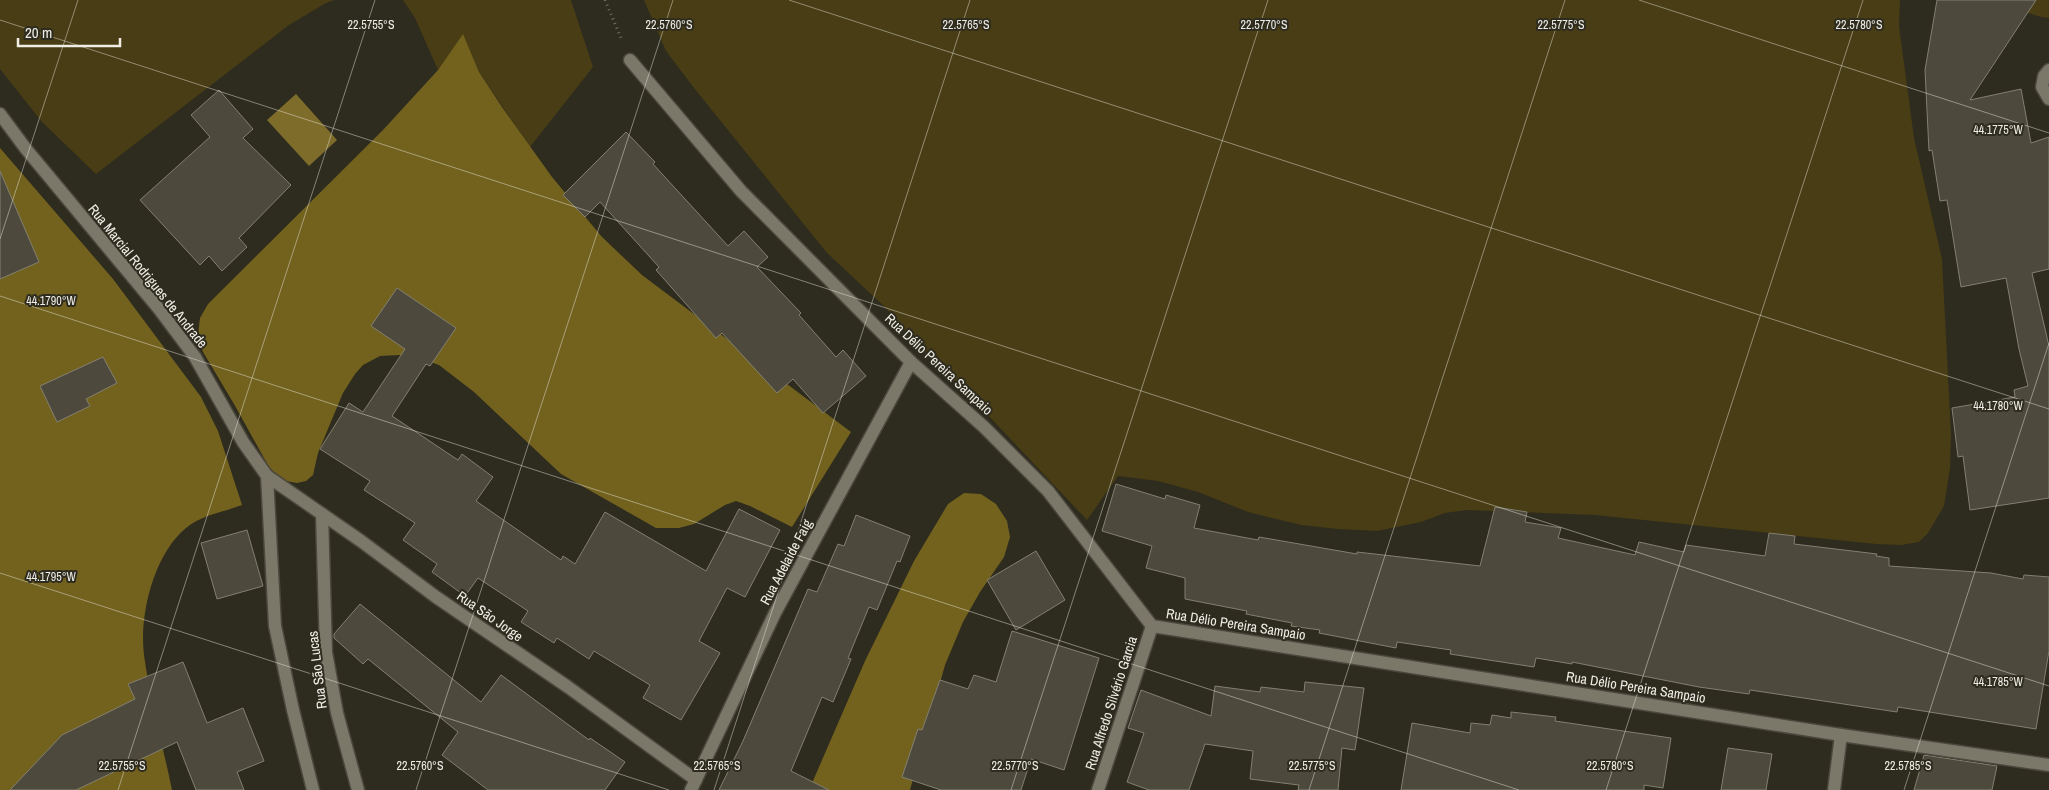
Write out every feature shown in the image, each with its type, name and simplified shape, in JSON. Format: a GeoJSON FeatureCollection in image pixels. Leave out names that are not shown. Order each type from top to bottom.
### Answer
{"type":"FeatureCollection","features":[{"type":"Feature","properties":{"kind":"street","name":"Rua Délio Pereira Sampaio"},"geometry":{"type":"LineString","coordinates":[[630,60],[741,191],[911,362],[984,427],[1048,491],[1152,626],[1841,735],[2049,765]]}},
{"type":"Feature","properties":{"kind":"street"},"geometry":{"type":"LineString","coordinates":[[2049,70],[2044,76],[2042,87],[2049,98]]}},
{"type":"Feature","properties":{"kind":"street","name":"Rua Marcial Rodrigues de Andrade"},"geometry":{"type":"LineString","coordinates":[[0,114],[26,149],[159,309],[195,357],[243,442],[267,476]]}},
{"type":"Feature","properties":{"kind":"street","name":"Rua Adelaide Faig"},"geometry":{"type":"LineString","coordinates":[[693,785],[774,613],[911,362]]}},
{"type":"Feature","properties":{"kind":"street"},"geometry":{"type":"LineString","coordinates":[[267,476],[275,626],[292,710],[313,790]]}},
{"type":"Feature","properties":{"kind":"street","name":"Rua São Jorge"},"geometry":{"type":"LineString","coordinates":[[267,476],[322,514],[693,785]]}},
{"type":"Feature","properties":{"kind":"street","name":"Rua São Lucas"},"geometry":{"type":"LineString","coordinates":[[322,514],[326,652],[337,713],[358,790]]}},
{"type":"Feature","properties":{"kind":"street","name":"Rua Alfredo Silvério Garcia"},"geometry":{"type":"LineString","coordinates":[[1098,790],[1152,626]]}},
{"type":"Feature","properties":{"kind":"street"},"geometry":{"type":"LineString","coordinates":[[1834,790],[1841,735]]}},
{"type":"Feature","properties":{"kind":"path"},"geometry":{"type":"LineString","coordinates":[[605,0],[630,60]]}},
{"type":"Feature","properties":{"kind":"shaded area"},"geometry":{"type":"Polygon","coordinates":[[[0,0],[335,0],[326,3],[289,25],[96,174],[42,122],[0,69],[0,0]]]}},
{"type":"Feature","properties":{"kind":"shaded area"},"geometry":{"type":"Polygon","coordinates":[[[403,0],[571,0],[593,67],[530,147],[479,72],[463,35],[438,70],[415,18],[403,0]]]}},
{"type":"Feature","properties":{"kind":"shaded area"},"geometry":{"type":"Polygon","coordinates":[[[644,0],[1900,0],[1899,26],[1914,138],[1942,259],[1951,434],[1950,468],[1944,506],[1928,533],[1919,542],[1901,545],[1595,515],[1467,510],[1445,513],[1421,522],[1377,531],[1301,525],[1248,512],[1198,492],[1158,481],[1118,476],[1087,520],[965,391],[923,352],[886,308],[827,253],[666,51],[644,0]]]}},
{"type":"Feature","properties":{"kind":"shaded area"},"geometry":{"type":"Polygon","coordinates":[[[1987,0],[2049,0],[2049,18],[2041,17],[1987,0]]]}},
{"type":"Feature","properties":{"kind":"shaded area"},"geometry":{"type":"Polygon","coordinates":[[[463,34],[479,72],[502,107],[552,177],[602,237],[642,275],[851,432],[792,527],[736,501],[725,505],[694,524],[679,528],[656,528],[561,474],[474,392],[439,365],[419,358],[399,355],[380,356],[363,365],[355,374],[343,393],[330,424],[318,453],[313,475],[306,481],[297,483],[286,481],[270,469],[203,352],[198,335],[200,318],[208,304],[383,130],[438,70],[463,34]]]}},
{"type":"Feature","properties":{"kind":"shaded area"},"geometry":{"type":"Polygon","coordinates":[[[296,94],[337,140],[309,166],[267,120],[296,94]]]}},
{"type":"Feature","properties":{"kind":"shaded area"},"geometry":{"type":"Polygon","coordinates":[[[0,148],[113,279],[201,397],[218,431],[242,505],[213,514],[186,528],[165,553],[151,586],[144,622],[144,655],[153,706],[172,790],[0,790],[0,148]]]}},
{"type":"Feature","properties":{"kind":"shaded area"},"geometry":{"type":"Polygon","coordinates":[[[964,493],[981,494],[996,504],[1007,521],[1010,537],[1004,557],[980,592],[963,622],[945,665],[910,790],[809,790],[865,661],[914,561],[948,504],[964,493]]]}},
{"type":"Feature","properties":{"kind":"building"},"geometry":{"type":"Polygon","coordinates":[[[1937,0],[2036,0],[1970,100],[2021,89],[2031,143],[2049,137],[2049,269],[2032,273],[2049,346],[2049,498],[1970,510],[1963,456],[1958,457],[1952,408],[2015,397],[2014,390],[2028,386],[2006,278],[1961,287],[1947,200],[1940,201],[1932,150],[1929,151],[1925,70],[1937,0]]]}},
{"type":"Feature","properties":{"kind":"building"},"geometry":{"type":"Polygon","coordinates":[[[219,90],[253,129],[243,138],[291,185],[239,238],[247,247],[222,271],[209,256],[200,265],[140,200],[210,137],[191,115],[219,90]]]}},
{"type":"Feature","properties":{"kind":"building"},"geometry":{"type":"Polygon","coordinates":[[[626,132],[655,162],[653,164],[728,246],[744,231],[768,257],[757,267],[801,313],[799,315],[836,357],[843,350],[866,376],[823,413],[793,379],[777,393],[722,333],[716,338],[656,270],[659,267],[600,202],[585,217],[563,195],[626,132]]]}},
{"type":"Feature","properties":{"kind":"building"},"geometry":{"type":"Polygon","coordinates":[[[0,171],[39,262],[0,279],[0,171]]]}},
{"type":"Feature","properties":{"kind":"building"},"geometry":{"type":"Polygon","coordinates":[[[397,288],[456,328],[430,366],[426,364],[392,416],[458,460],[462,454],[493,477],[476,501],[561,560],[563,556],[575,564],[605,512],[706,571],[739,509],[780,530],[745,597],[727,588],[699,641],[720,653],[681,720],[643,698],[650,685],[594,651],[589,659],[557,638],[554,643],[521,622],[528,611],[478,578],[465,596],[432,572],[437,564],[403,540],[415,523],[364,490],[370,481],[320,449],[349,403],[363,412],[405,349],[371,326],[397,288]]]}},
{"type":"Feature","properties":{"kind":"building"},"geometry":{"type":"Polygon","coordinates":[[[103,357],[117,383],[86,399],[90,406],[57,422],[40,386],[103,357]]]}},
{"type":"Feature","properties":{"kind":"building"},"geometry":{"type":"Polygon","coordinates":[[[1116,484],[1165,499],[1166,495],[1200,505],[1194,528],[1258,540],[1259,537],[1357,554],[1357,552],[1480,566],[1495,507],[1527,512],[1525,522],[1561,528],[1558,538],[1635,555],[1639,542],[1684,552],[1686,545],[1765,556],[1769,533],[1795,536],[1794,544],[1877,554],[1876,556],[1889,558],[1889,566],[1991,573],[2023,579],[2024,575],[2049,577],[2049,651],[2036,729],[1898,707],[1897,712],[1750,690],[1749,694],[1699,687],[1572,662],[1572,664],[1536,658],[1534,667],[1450,654],[1451,650],[1397,642],[1396,648],[1319,633],[1320,630],[1291,626],[1292,623],[1246,614],[1247,611],[1185,599],[1185,578],[1146,568],[1152,546],[1102,531],[1116,484]]]}},
{"type":"Feature","properties":{"kind":"building"},"geometry":{"type":"Polygon","coordinates":[[[856,515],[910,536],[900,562],[897,561],[877,610],[869,607],[848,658],[851,659],[833,702],[822,697],[791,771],[829,790],[719,790],[743,741],[808,589],[817,592],[838,544],[844,546],[856,515]]]}},
{"type":"Feature","properties":{"kind":"building"},"geometry":{"type":"Polygon","coordinates":[[[247,530],[263,586],[217,599],[201,543],[247,530]]]}},
{"type":"Feature","properties":{"kind":"building"},"geometry":{"type":"Polygon","coordinates":[[[1036,551],[1065,600],[1016,630],[987,580],[1036,551]]]}},
{"type":"Feature","properties":{"kind":"building"},"geometry":{"type":"Polygon","coordinates":[[[360,604],[481,702],[501,675],[589,740],[590,738],[625,762],[605,790],[488,790],[442,755],[458,732],[368,659],[363,664],[334,638],[334,634],[360,604]]]}},
{"type":"Feature","properties":{"kind":"building"},"geometry":{"type":"Polygon","coordinates":[[[1012,631],[1099,658],[1064,770],[1031,759],[1021,790],[941,790],[902,777],[918,729],[922,730],[940,680],[968,689],[974,675],[996,682],[1012,631]]]}},
{"type":"Feature","properties":{"kind":"building"},"geometry":{"type":"Polygon","coordinates":[[[183,662],[207,723],[243,708],[264,761],[237,772],[244,790],[196,790],[177,742],[76,790],[10,790],[62,735],[135,699],[128,684],[183,662]]]}},
{"type":"Feature","properties":{"kind":"building"},"geometry":{"type":"Polygon","coordinates":[[[1305,682],[1364,688],[1355,750],[1342,748],[1338,790],[1298,790],[1299,785],[1250,779],[1253,751],[1205,744],[1189,790],[1149,790],[1127,782],[1144,733],[1128,728],[1141,690],[1211,716],[1215,686],[1260,692],[1261,687],[1304,692],[1305,682]]]}},
{"type":"Feature","properties":{"kind":"building"},"geometry":{"type":"Polygon","coordinates":[[[1511,712],[1556,717],[1555,721],[1671,738],[1663,788],[1644,785],[1644,790],[1401,790],[1412,723],[1470,733],[1471,723],[1490,725],[1492,715],[1511,718],[1511,712]]]}},
{"type":"Feature","properties":{"kind":"building"},"geometry":{"type":"Polygon","coordinates":[[[1728,748],[1772,754],[1766,790],[1721,790],[1728,748]]]}},
{"type":"Feature","properties":{"kind":"building"},"geometry":{"type":"Polygon","coordinates":[[[1924,755],[1997,766],[1992,790],[1914,790],[1924,755]]]}}]}
